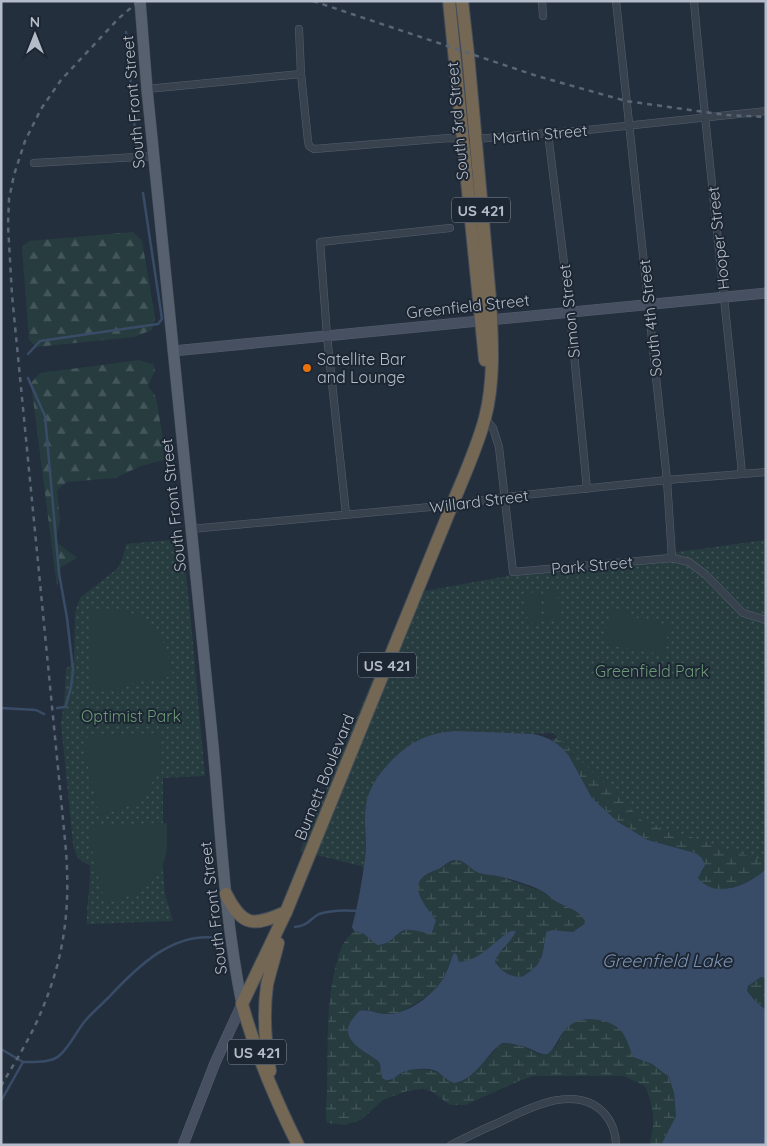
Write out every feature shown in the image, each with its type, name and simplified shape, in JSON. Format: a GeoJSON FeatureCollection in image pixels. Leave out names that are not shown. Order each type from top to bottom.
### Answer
{"type":"FeatureCollection","features":[{"type":"Feature","properties":{"kind":"highway","name":"South 3rd Street"},"geometry":{"type":"LineString","coordinates":[[449,1],[468,138],[491,380],[485,418]]}},
{"type":"Feature","properties":{"kind":"highway","name":"South 3rd Street"},"geometry":{"type":"LineString","coordinates":[[462,1],[468,54],[468,138]]}},
{"type":"Feature","properties":{"kind":"highway","name":"Burnett Boulevard"},"geometry":{"type":"LineString","coordinates":[[242,1004],[286,912],[478,442],[485,418]]}},
{"type":"Feature","properties":{"kind":"highway"},"geometry":{"type":"LineString","coordinates":[[226,894],[235,911],[243,918],[252,922],[267,920],[286,912]]}},
{"type":"Feature","properties":{"kind":"highway"},"geometry":{"type":"LineString","coordinates":[[275,1098],[265,1042],[264,1015],[268,984],[286,912]]}},
{"type":"Feature","properties":{"kind":"highway","name":"US 421"},"geometry":{"type":"LineString","coordinates":[[242,1004],[252,1038],[275,1098],[298,1145]]}},
{"type":"Feature","properties":{"kind":"main road","name":"South Front Street"},"geometry":{"type":"LineString","coordinates":[[140,1],[147,89],[213,742],[226,894],[242,1004]]}},
{"type":"Feature","properties":{"kind":"main road","name":"Greenfield Street"},"geometry":{"type":"LineString","coordinates":[[173,351],[648,303],[766,293]]}},
{"type":"Feature","properties":{"kind":"main road","name":"Burnett Boulevard"},"geometry":{"type":"LineString","coordinates":[[183,1145],[215,1062],[242,1004]]}},
{"type":"Feature","properties":{"kind":"street"},"geometry":{"type":"LineString","coordinates":[[542,1],[544,16]]}},
{"type":"Feature","properties":{"kind":"street","name":"South 4th Street"},"geometry":{"type":"LineString","coordinates":[[616,1],[666,480],[672,558]]}},
{"type":"Feature","properties":{"kind":"street","name":"Hooper Street"},"geometry":{"type":"LineString","coordinates":[[694,1],[704,118],[725,296],[742,474]]}},
{"type":"Feature","properties":{"kind":"street"},"geometry":{"type":"LineString","coordinates":[[147,89],[301,74],[299,29]]}},
{"type":"Feature","properties":{"kind":"street","name":"Martin Street"},"geometry":{"type":"LineString","coordinates":[[301,74],[308,142],[309,146],[314,149],[548,133],[766,111]]}},
{"type":"Feature","properties":{"kind":"street","name":"Simon Street"},"geometry":{"type":"LineString","coordinates":[[548,133],[570,312],[587,489]]}},
{"type":"Feature","properties":{"kind":"street"},"geometry":{"type":"LineString","coordinates":[[34,163],[154,156]]}},
{"type":"Feature","properties":{"kind":"street"},"geometry":{"type":"LineString","coordinates":[[346,514],[320,242],[450,228]]}},
{"type":"Feature","properties":{"kind":"street"},"geometry":{"type":"LineString","coordinates":[[485,418],[493,428],[499,447],[505,497]]}},
{"type":"Feature","properties":{"kind":"street","name":"Willard Street"},"geometry":{"type":"LineString","coordinates":[[192,529],[452,505],[505,497],[666,480],[766,472]]}},
{"type":"Feature","properties":{"kind":"street","name":"Park Street"},"geometry":{"type":"LineString","coordinates":[[505,497],[513,572],[672,558]]}},
{"type":"Feature","properties":{"kind":"street"},"geometry":{"type":"LineString","coordinates":[[672,558],[689,562],[706,575],[732,604],[743,613],[766,620]]}},
{"type":"Feature","properties":{"kind":"street"},"geometry":{"type":"LineString","coordinates":[[451,1145],[461,1142],[539,1104],[565,1099],[590,1103],[602,1111],[610,1122],[615,1134],[616,1145]]}},
{"type":"Feature","properties":{"kind":"green space"},"geometry":{"type":"Polygon","coordinates":[[[133,232],[142,241],[155,317],[152,330],[134,337],[36,347],[29,340],[22,247],[29,241],[133,232]]]}},
{"type":"Feature","properties":{"kind":"green space"},"geometry":{"type":"Polygon","coordinates":[[[139,360],[153,364],[155,370],[148,386],[156,397],[163,439],[164,460],[141,466],[115,478],[67,482],[57,490],[60,521],[55,541],[77,558],[61,567],[57,587],[31,383],[40,373],[139,360]]]}},
{"type":"Feature","properties":{"kind":"green space","name":"Optimist Park"},"geometry":{"type":"Polygon","coordinates":[[[182,539],[205,776],[163,778],[163,872],[165,894],[173,921],[87,924],[90,865],[78,857],[73,844],[61,723],[66,669],[74,662],[75,612],[80,598],[118,568],[126,544],[182,539]]]}},
{"type":"Feature","properties":{"kind":"green space","name":"Greenfield Park"},"geometry":{"type":"Polygon","coordinates":[[[766,540],[766,862],[643,821],[553,733],[478,737],[384,887],[361,866],[300,851],[409,594],[529,572],[766,540]]]}},
{"type":"Feature","properties":{"kind":"green space"},"geometry":{"type":"Polygon","coordinates":[[[557,590],[560,620],[546,622],[543,591],[557,590]]]}},
{"type":"Feature","properties":{"kind":"green space"},"geometry":{"type":"Polygon","coordinates":[[[539,592],[542,622],[528,624],[525,593],[539,592]]]}},
{"type":"Feature","properties":{"kind":"green space"},"geometry":{"type":"Polygon","coordinates":[[[612,608],[633,614],[637,618],[665,624],[669,627],[665,653],[661,654],[608,645],[609,639],[604,638],[612,608]]]}},
{"type":"Feature","properties":{"kind":"green space"},"geometry":{"type":"Polygon","coordinates":[[[89,609],[116,609],[134,614],[154,628],[166,647],[173,676],[133,683],[125,688],[96,690],[89,683],[89,609]]]}},
{"type":"Feature","properties":{"kind":"green space"},"geometry":{"type":"Polygon","coordinates":[[[162,733],[161,768],[142,799],[132,805],[99,816],[83,744],[89,735],[162,733]]]}},
{"type":"Feature","properties":{"kind":"green space"},"geometry":{"type":"Polygon","coordinates":[[[563,738],[766,826],[766,869],[742,885],[732,888],[714,888],[705,885],[697,878],[704,868],[702,858],[695,853],[648,840],[618,822],[592,798],[569,756],[552,740],[563,738]]]}},
{"type":"Feature","properties":{"kind":"green space"},"geometry":{"type":"Polygon","coordinates":[[[167,823],[166,855],[163,866],[157,875],[151,882],[135,893],[105,904],[88,832],[91,828],[101,825],[167,823]]]}},
{"type":"Feature","properties":{"kind":"green space"},"geometry":{"type":"Polygon","coordinates":[[[457,860],[464,861],[480,873],[502,877],[541,891],[558,902],[573,908],[586,920],[584,924],[573,932],[552,930],[546,932],[541,959],[534,968],[522,977],[507,973],[500,969],[495,962],[499,953],[506,948],[501,937],[481,954],[469,961],[458,962],[451,958],[442,981],[438,986],[408,1008],[398,1013],[389,1014],[365,1009],[351,1041],[377,1060],[380,1064],[382,1078],[390,1081],[404,1071],[424,1069],[437,1072],[454,1083],[472,1074],[502,1043],[522,1046],[540,1055],[554,1048],[572,1023],[591,1019],[613,1024],[622,1032],[633,1057],[652,1064],[669,1077],[674,1093],[676,1116],[661,1145],[649,1145],[653,1129],[653,1115],[645,1086],[624,1076],[533,1076],[465,1105],[450,1105],[431,1091],[423,1089],[407,1091],[383,1100],[361,1120],[345,1125],[327,1123],[328,1016],[333,980],[342,946],[354,931],[364,934],[377,945],[391,941],[398,934],[406,930],[435,920],[421,900],[418,886],[426,875],[457,860]]]}},
{"type":"Feature","properties":{"kind":"green space"},"geometry":{"type":"Polygon","coordinates":[[[761,977],[766,978],[766,1010],[747,992],[748,986],[761,977]]]}},
{"type":"Feature","properties":{"kind":"water","name":"Greenfield Lake"},"geometry":{"type":"Polygon","coordinates":[[[455,731],[533,734],[554,742],[569,756],[592,798],[618,822],[648,840],[695,853],[702,858],[705,865],[698,878],[705,885],[723,889],[732,888],[751,880],[766,869],[766,978],[761,977],[748,986],[747,991],[766,1010],[766,1145],[661,1145],[676,1116],[674,1093],[669,1077],[652,1064],[633,1057],[622,1032],[605,1021],[591,1019],[577,1021],[565,1030],[548,1054],[518,1045],[502,1043],[469,1077],[454,1083],[438,1072],[427,1069],[406,1071],[392,1079],[386,1080],[382,1078],[380,1064],[377,1060],[352,1041],[349,1037],[349,1025],[359,1011],[366,1010],[381,1014],[397,1013],[422,1001],[441,982],[454,953],[457,955],[459,962],[467,961],[480,954],[504,935],[511,931],[516,931],[495,962],[500,969],[507,973],[522,977],[534,968],[541,959],[546,932],[552,930],[573,932],[584,924],[585,921],[576,911],[557,902],[542,891],[499,876],[479,873],[463,862],[456,860],[450,861],[426,875],[418,886],[421,899],[436,920],[433,930],[429,934],[405,930],[387,943],[377,945],[364,934],[354,931],[352,927],[360,893],[366,852],[366,805],[373,785],[386,766],[412,744],[433,735],[455,731]]]}},
{"type":"Feature","properties":{"kind":"waterway"},"geometry":{"type":"LineString","coordinates":[[126,32],[137,152]]}},
{"type":"Feature","properties":{"kind":"waterway"},"geometry":{"type":"LineString","coordinates":[[28,354],[40,341],[158,324],[162,319],[143,193]]}},
{"type":"Feature","properties":{"kind":"waterway"},"geometry":{"type":"LineString","coordinates":[[28,378],[45,416],[59,573],[73,670],[66,705],[65,707],[57,708]]}},
{"type":"Feature","properties":{"kind":"waterway"},"geometry":{"type":"LineString","coordinates":[[1,708],[36,710],[44,714]]}},
{"type":"Feature","properties":{"kind":"waterway"},"geometry":{"type":"LineString","coordinates":[[295,927],[304,925],[319,914],[359,911]]}},
{"type":"Feature","properties":{"kind":"waterway"},"geometry":{"type":"LineString","coordinates":[[23,1062],[48,1061],[57,1058],[91,1015],[132,974],[157,954],[186,940],[202,937],[218,938]]}},
{"type":"Feature","properties":{"kind":"waterway"},"geometry":{"type":"LineString","coordinates":[[1,1049],[23,1062]]}},
{"type":"Feature","properties":{"kind":"waterway"},"geometry":{"type":"LineString","coordinates":[[1,1101],[23,1062]]}},
{"type":"Feature","properties":{"kind":"railway"},"geometry":{"type":"LineString","coordinates":[[1,1086],[41,1012],[56,969],[65,928],[67,906],[65,840],[12,295],[8,225],[9,199],[14,175],[25,141],[41,109],[61,80],[119,18],[139,1]]}},
{"type":"Feature","properties":{"kind":"railway"},"geometry":{"type":"LineString","coordinates":[[313,1],[537,76],[626,101],[726,115],[766,117]]}},
{"type":"Feature","properties":{"kind":"place","name":"Satellite Bar and Lounge"},"geometry":{"type":"Point","coordinates":[307,368]}}]}
